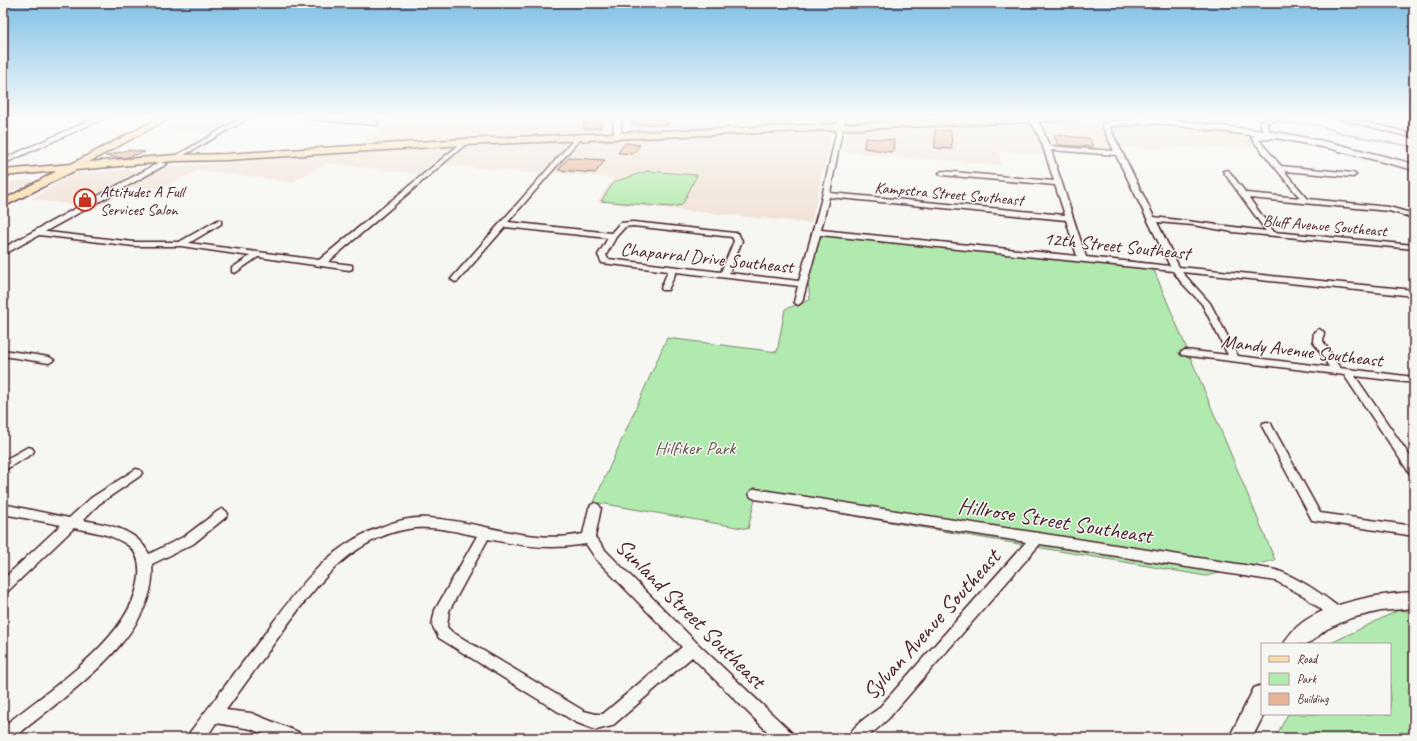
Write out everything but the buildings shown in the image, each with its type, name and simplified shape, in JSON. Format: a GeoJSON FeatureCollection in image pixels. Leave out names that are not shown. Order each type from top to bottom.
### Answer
{"type":"FeatureCollection","features":[{"type":"Feature","properties":{"kind":"main road"},"geometry":{"type":"LineString","coordinates":[[3,204],[102,152]]}},
{"type":"Feature","properties":{"kind":"main road"},"geometry":{"type":"LineString","coordinates":[[104,152],[101,159],[117,163]]}},
{"type":"Feature","properties":{"kind":"main road"},"geometry":{"type":"LineString","coordinates":[[3,177],[117,163],[175,158],[202,158],[308,152]]}},
{"type":"Feature","properties":{"kind":"main road"},"geometry":{"type":"LineString","coordinates":[[1354,152],[1414,167]]}},
{"type":"Feature","properties":{"kind":"main road"},"geometry":{"type":"LineString","coordinates":[[3,173],[163,164],[202,158]]}},
{"type":"Feature","properties":{"kind":"main road"},"geometry":{"type":"LineString","coordinates":[[17,197],[30,181],[24,175]]}},
{"type":"Feature","properties":{"kind":"main road"},"geometry":{"type":"LineString","coordinates":[[1295,643],[1319,623],[1347,609],[1374,603],[1414,600]]}},
{"type":"Feature","properties":{"kind":"main road"},"geometry":{"type":"LineString","coordinates":[[1240,738],[1261,697]]}},
{"type":"Feature","properties":{"kind":"street"},"geometry":{"type":"LineString","coordinates":[[3,162],[26,152]]}},
{"type":"Feature","properties":{"kind":"street"},"geometry":{"type":"LineString","coordinates":[[175,158],[186,152]]}},
{"type":"Feature","properties":{"kind":"street"},"geometry":{"type":"LineString","coordinates":[[322,262],[454,152]]}},
{"type":"Feature","properties":{"kind":"street"},"geometry":{"type":"LineString","coordinates":[[455,279],[566,152]]}},
{"type":"Feature","properties":{"kind":"street"},"geometry":{"type":"LineString","coordinates":[[798,302],[826,195],[835,152]]}},
{"type":"Feature","properties":{"kind":"street"},"geometry":{"type":"LineString","coordinates":[[1048,152],[1082,258]]}},
{"type":"Feature","properties":{"kind":"street"},"geometry":{"type":"LineString","coordinates":[[1098,152],[1118,153],[1176,269],[1184,280],[1206,302],[1235,359]]}},
{"type":"Feature","properties":{"kind":"street"},"geometry":{"type":"LineString","coordinates":[[1265,152],[1306,201]]}},
{"type":"Feature","properties":{"kind":"street"},"geometry":{"type":"LineString","coordinates":[[3,252],[163,164]]}},
{"type":"Feature","properties":{"kind":"street"},"geometry":{"type":"LineString","coordinates":[[1279,168],[1354,175]]}},
{"type":"Feature","properties":{"kind":"street"},"geometry":{"type":"LineString","coordinates":[[1226,171],[1272,234]]}},
{"type":"Feature","properties":{"kind":"street"},"geometry":{"type":"LineString","coordinates":[[942,173],[1058,182]]}},
{"type":"Feature","properties":{"kind":"street","name":"Kampstra Street Southeast"},"geometry":{"type":"LineString","coordinates":[[826,195],[1069,218]]}},
{"type":"Feature","properties":{"kind":"street"},"geometry":{"type":"LineString","coordinates":[[1244,195],[1389,209],[1414,216]]}},
{"type":"Feature","properties":{"kind":"street"},"geometry":{"type":"LineString","coordinates":[[181,244],[218,222]]}},
{"type":"Feature","properties":{"kind":"street","name":"Bluff Avenue Southeast"},"geometry":{"type":"LineString","coordinates":[[1152,222],[1414,247]]}},
{"type":"Feature","properties":{"kind":"street","name":"Chaparral Drive Southeast"},"geometry":{"type":"LineString","coordinates":[[502,224],[613,236],[602,255],[605,261],[803,284]]}},
{"type":"Feature","properties":{"kind":"street"},"geometry":{"type":"LineString","coordinates":[[613,236],[623,225],[633,224],[735,235],[738,240],[724,275]]}},
{"type":"Feature","properties":{"kind":"street","name":"12th Street Southeast"},"geometry":{"type":"LineString","coordinates":[[816,232],[1414,293]]}},
{"type":"Feature","properties":{"kind":"street"},"geometry":{"type":"LineString","coordinates":[[38,233],[134,244],[181,244],[256,255],[322,262],[349,267]]}},
{"type":"Feature","properties":{"kind":"street"},"geometry":{"type":"LineString","coordinates":[[235,270],[256,255]]}},
{"type":"Feature","properties":{"kind":"street"},"geometry":{"type":"LineString","coordinates":[[665,288],[673,270]]}},
{"type":"Feature","properties":{"kind":"street"},"geometry":{"type":"LineString","coordinates":[[1318,332],[1318,341],[1414,470]]}},
{"type":"Feature","properties":{"kind":"street","name":"Mandy Avenue Southeast"},"geometry":{"type":"LineString","coordinates":[[1185,353],[1414,380]]}},
{"type":"Feature","properties":{"kind":"street"},"geometry":{"type":"LineString","coordinates":[[3,361],[8,354],[49,360]]}},
{"type":"Feature","properties":{"kind":"street"},"geometry":{"type":"LineString","coordinates":[[1267,426],[1316,517],[1414,531]]}},
{"type":"Feature","properties":{"kind":"street"},"geometry":{"type":"LineString","coordinates":[[3,467],[28,451]]}},
{"type":"Feature","properties":{"kind":"street"},"geometry":{"type":"LineString","coordinates":[[3,587],[106,492],[136,473]]}},
{"type":"Feature","properties":{"kind":"street","name":"Hillrose Street Southeast"},"geometry":{"type":"LineString","coordinates":[[755,494],[1276,576],[1307,589],[1338,614]]}},
{"type":"Feature","properties":{"kind":"street","name":"Sunland Street Southeast"},"geometry":{"type":"LineString","coordinates":[[595,508],[588,538],[601,555],[692,648],[785,738]]}},
{"type":"Feature","properties":{"kind":"street"},"geometry":{"type":"LineString","coordinates":[[3,509],[112,531],[134,542],[142,551],[146,561],[145,580],[140,599],[134,612],[114,641],[88,668],[3,737]]}},
{"type":"Feature","properties":{"kind":"street"},"geometry":{"type":"LineString","coordinates":[[146,561],[188,540],[222,514]]}},
{"type":"Feature","properties":{"kind":"street"},"geometry":{"type":"LineString","coordinates":[[196,738],[309,585],[324,568],[340,555],[379,533],[410,524],[439,524],[554,544],[588,538]]}},
{"type":"Feature","properties":{"kind":"street"},"geometry":{"type":"LineString","coordinates":[[485,533],[442,610],[438,621],[440,630],[447,637],[580,717],[596,722],[606,721],[692,648]]}},
{"type":"Feature","properties":{"kind":"street","name":"Sylvan Avenue Southeast"},"geometry":{"type":"LineString","coordinates":[[856,738],[864,729],[883,714],[1037,538]]}},
{"type":"Feature","properties":{"kind":"street"},"geometry":{"type":"LineString","coordinates":[[213,715],[251,721],[292,738]]}},
{"type":"Feature","properties":{"kind":"shaded area"},"geometry":{"type":"Polygon","coordinates":[[[367,152],[827,152],[811,223],[597,202],[614,178],[557,173],[541,174],[446,165],[419,174],[327,163],[292,182],[199,170],[161,188],[134,188],[95,208],[31,199],[74,174],[367,152]]]}},
{"type":"Feature","properties":{"kind":"shaded area"},"geometry":{"type":"Polygon","coordinates":[[[842,152],[999,152],[1001,165],[842,152]]]}},
{"type":"Feature","properties":{"kind":"shaded area"},"geometry":{"type":"Polygon","coordinates":[[[1005,152],[1053,152],[1054,156],[1005,152]]]}},
{"type":"Feature","properties":{"kind":"shaded area"},"geometry":{"type":"Polygon","coordinates":[[[1076,152],[1124,152],[1125,155],[1076,152]]]}},
{"type":"Feature","properties":{"kind":"shaded area"},"geometry":{"type":"Polygon","coordinates":[[[35,180],[3,195],[3,182],[35,180]]]}},
{"type":"Feature","properties":{"kind":"green space"},"geometry":{"type":"Polygon","coordinates":[[[647,171],[697,175],[682,205],[671,207],[601,201],[614,182],[647,171]]]}},
{"type":"Feature","properties":{"kind":"green space","name":"Hilfiker Park"},"geometry":{"type":"Polygon","coordinates":[[[824,234],[870,239],[887,245],[917,239],[1151,263],[1275,560],[1206,576],[755,499],[748,529],[594,502],[667,338],[777,352],[785,309],[810,300],[808,281],[818,236],[824,234]]]}},
{"type":"Feature","properties":{"kind":"green space"},"geometry":{"type":"Polygon","coordinates":[[[1399,610],[1414,612],[1414,738],[1275,738],[1287,715],[1391,715],[1391,643],[1331,643],[1399,610]]]}},
{"type":"Feature","properties":{"kind":"place","name":"Attitudes A Full Services Salon"},"geometry":{"type":"Point","coordinates":[85,200]}}]}
